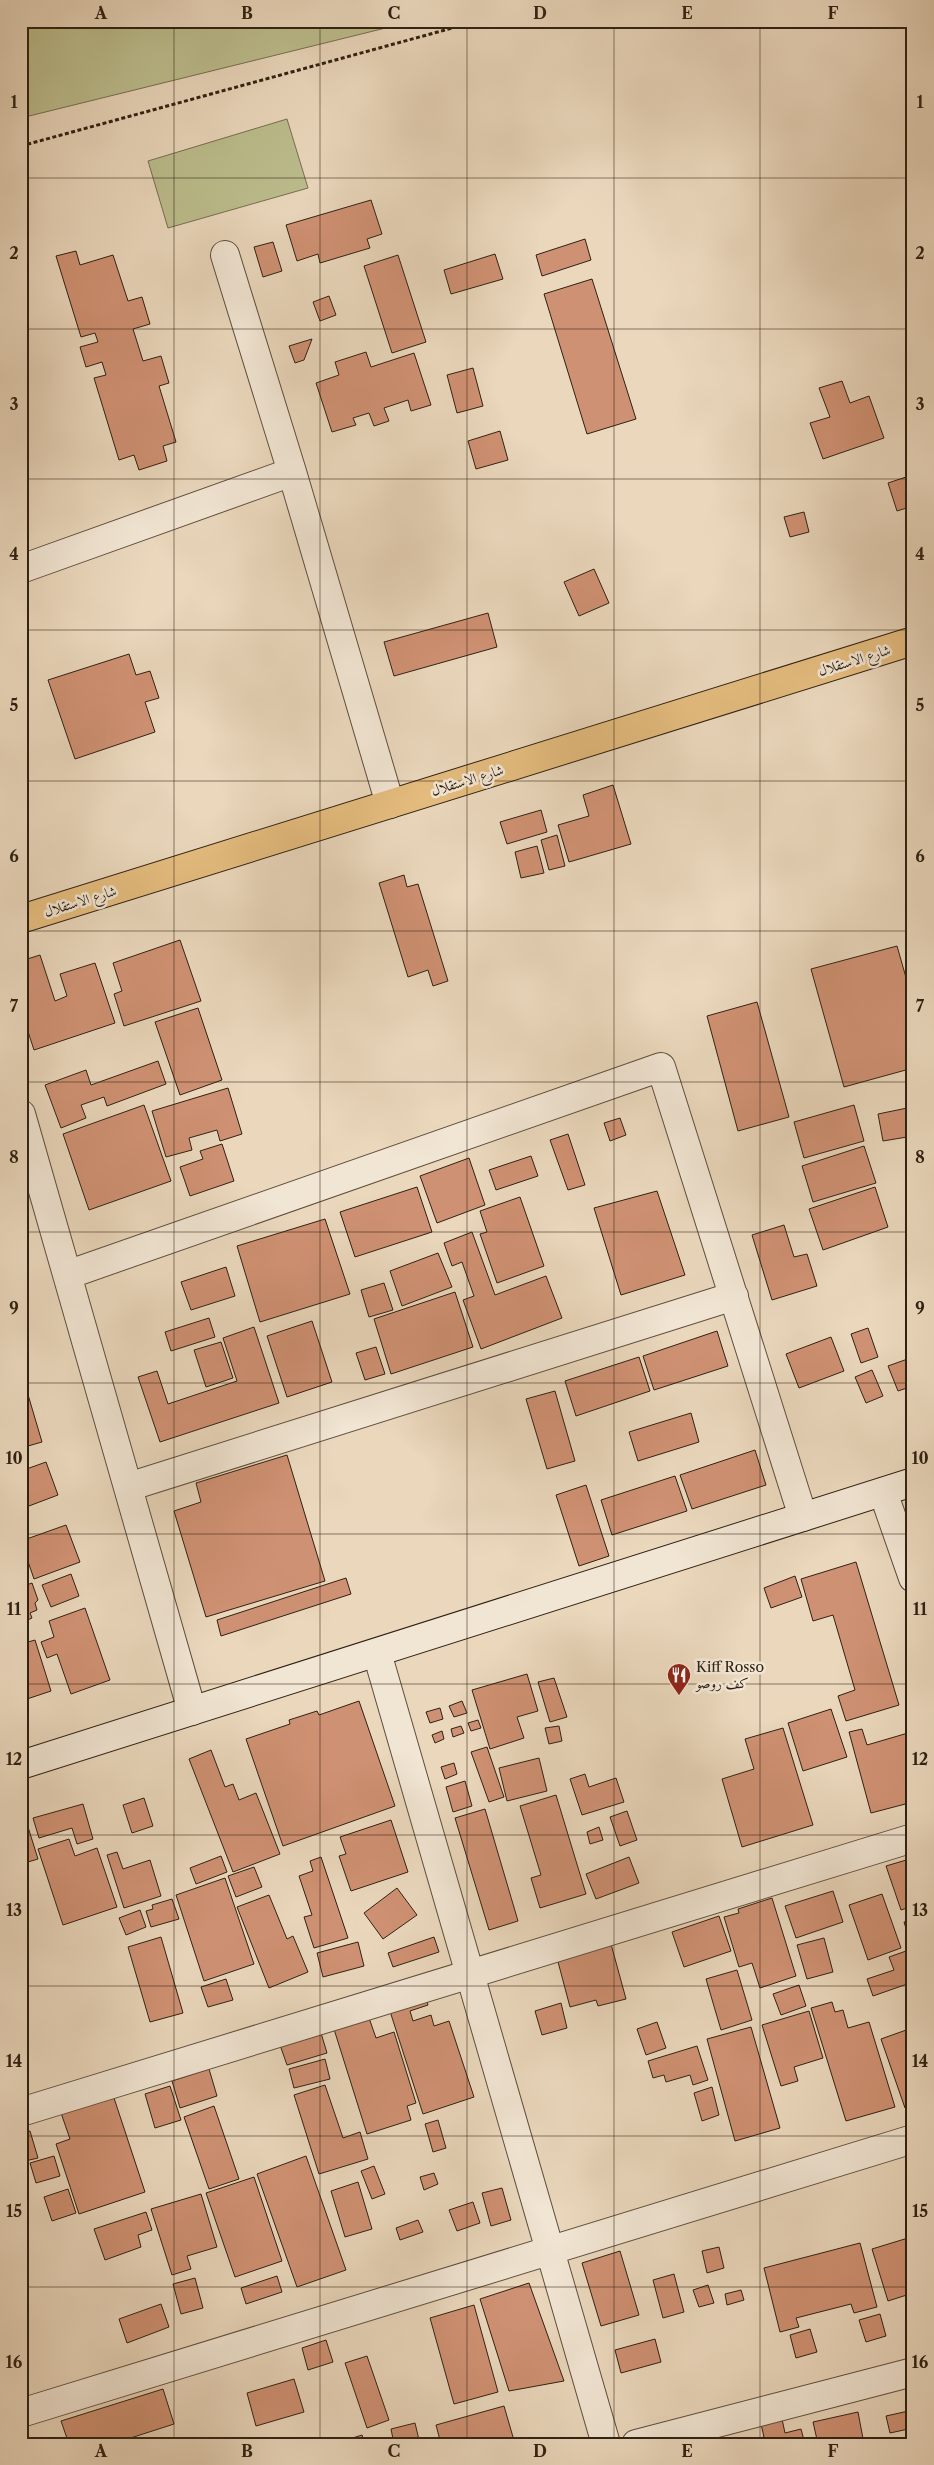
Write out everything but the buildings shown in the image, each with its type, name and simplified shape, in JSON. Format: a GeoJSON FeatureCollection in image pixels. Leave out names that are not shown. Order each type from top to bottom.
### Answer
{"type":"FeatureCollection","features":[{"type":"Feature","properties":{"kind":"highway","name":"شارع الاستقلال"},"geometry":{"type":"LineString","coordinates":[[21,919],[913,641]]}},
{"type":"Feature","properties":{"kind":"street"},"geometry":{"type":"LineString","coordinates":[[225,255],[292,472],[390,804]]}},
{"type":"Feature","properties":{"kind":"street"},"geometry":{"type":"LineString","coordinates":[[21,569],[292,472]]}},
{"type":"Feature","properties":{"kind":"street"},"geometry":{"type":"LineString","coordinates":[[67,1275],[661,1067],[802,1517]]}},
{"type":"Feature","properties":{"kind":"street"},"geometry":{"type":"LineString","coordinates":[[21,1114],[192,1711]]}},
{"type":"Feature","properties":{"kind":"street"},"geometry":{"type":"LineString","coordinates":[[128,1487],[734,1296]]}},
{"type":"Feature","properties":{"kind":"street"},"geometry":{"type":"LineString","coordinates":[[21,1765],[913,1482]]}},
{"type":"Feature","properties":{"kind":"street"},"geometry":{"type":"LineString","coordinates":[[883,1492],[913,1578]]}},
{"type":"Feature","properties":{"kind":"street"},"geometry":{"type":"LineString","coordinates":[[377,1653],[606,2444]]}},
{"type":"Feature","properties":{"kind":"street"},"geometry":{"type":"LineString","coordinates":[[21,2112],[913,1838]]}},
{"type":"Feature","properties":{"kind":"street"},"geometry":{"type":"LineString","coordinates":[[21,2412],[913,2139]]}},
{"type":"Feature","properties":{"kind":"street"},"geometry":{"type":"LineString","coordinates":[[636,2444],[913,2372]]}},
{"type":"Feature","properties":{"kind":"path"},"geometry":{"type":"LineString","coordinates":[[21,146],[478,21]]}},
{"type":"Feature","properties":{"kind":"green space"},"geometry":{"type":"Polygon","coordinates":[[[21,21],[414,21],[21,118],[21,21]]]}},
{"type":"Feature","properties":{"kind":"green space"},"geometry":{"type":"Polygon","coordinates":[[[287,119],[308,188],[168,228],[148,161],[287,119]]]}},
{"type":"Feature","properties":{"kind":"place","name":"Kiff Rosso كف روصو"},"geometry":{"type":"Point","coordinates":[679,1696]}}]}
